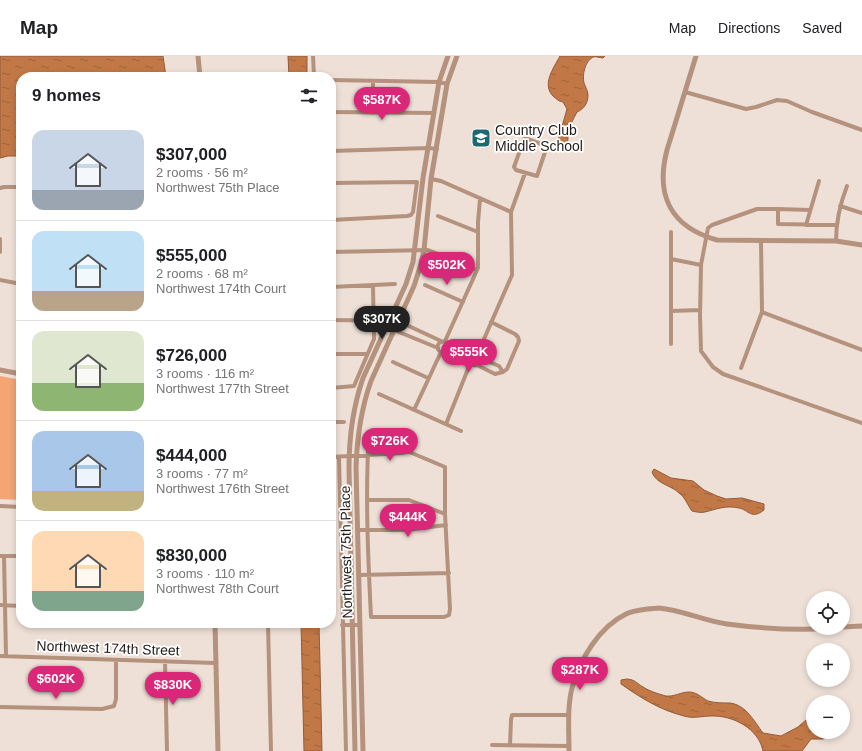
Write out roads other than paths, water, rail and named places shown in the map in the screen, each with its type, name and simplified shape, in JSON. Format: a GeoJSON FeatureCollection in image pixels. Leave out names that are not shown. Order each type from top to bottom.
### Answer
{"type":"FeatureCollection","features":[{"type":"Feature","properties":{"kind":"street"},"geometry":{"type":"LineString","coordinates":[[198,56],[200,72]]}},
{"type":"Feature","properties":{"kind":"street"},"geometry":{"type":"LineString","coordinates":[[313,56],[314,72]]}},
{"type":"Feature","properties":{"kind":"street","name":"Northwest 75th Place"},"geometry":{"type":"LineString","coordinates":[[355,751],[349,456],[352,422],[358,393],[363,378],[406,284],[415,250],[423,178],[439,82],[448,56]]}},
{"type":"Feature","properties":{"kind":"street","name":"Northwest 75th Place"},"geometry":{"type":"LineString","coordinates":[[363,751],[357,456],[360,423],[366,395],[414,286],[424,250],[431,179],[447,84],[457,56]]}},
{"type":"Feature","properties":{"kind":"street"},"geometry":{"type":"LineString","coordinates":[[696,56],[663,164],[663,185],[668,203],[674,212],[690,229],[717,240],[836,241],[862,245]]}},
{"type":"Feature","properties":{"kind":"street"},"geometry":{"type":"LineString","coordinates":[[336,80],[439,82],[447,84]]}},
{"type":"Feature","properties":{"kind":"street"},"geometry":{"type":"LineString","coordinates":[[373,81],[373,113]]}},
{"type":"Feature","properties":{"kind":"street"},"geometry":{"type":"LineString","coordinates":[[685,92],[746,109],[777,100],[786,101],[862,130]]}},
{"type":"Feature","properties":{"kind":"street"},"geometry":{"type":"LineString","coordinates":[[336,112],[434,113]]}},
{"type":"Feature","properties":{"kind":"street"},"geometry":{"type":"LineString","coordinates":[[527,139],[546,145],[547,148],[538,175],[536,176],[525,173],[516,170],[514,167],[523,140],[527,139]]}},
{"type":"Feature","properties":{"kind":"street"},"geometry":{"type":"LineString","coordinates":[[336,151],[437,149]]}},
{"type":"Feature","properties":{"kind":"street"},"geometry":{"type":"LineString","coordinates":[[446,424],[470,362],[470,358],[476,356],[512,276],[511,212],[525,173]]}},
{"type":"Feature","properties":{"kind":"street"},"geometry":{"type":"LineString","coordinates":[[431,179],[441,181],[511,212]]}},
{"type":"Feature","properties":{"kind":"street"},"geometry":{"type":"LineString","coordinates":[[806,225],[819,181]]}},
{"type":"Feature","properties":{"kind":"street"},"geometry":{"type":"LineString","coordinates":[[336,183],[417,182],[413,212],[411,215],[336,220]]}},
{"type":"Feature","properties":{"kind":"street"},"geometry":{"type":"LineString","coordinates":[[0,188],[4,186],[16,187]]}},
{"type":"Feature","properties":{"kind":"street"},"geometry":{"type":"LineString","coordinates":[[836,241],[836,225],[840,206],[847,186]]}},
{"type":"Feature","properties":{"kind":"street"},"geometry":{"type":"LineString","coordinates":[[414,410],[428,378],[443,352],[448,349],[445,342],[478,268],[480,199]]}},
{"type":"Feature","properties":{"kind":"street"},"geometry":{"type":"LineString","coordinates":[[840,206],[862,213]]}},
{"type":"Feature","properties":{"kind":"street"},"geometry":{"type":"LineString","coordinates":[[810,210],[757,209],[712,225],[708,228],[701,265],[701,351],[713,367],[723,374],[862,423]]}},
{"type":"Feature","properties":{"kind":"street"},"geometry":{"type":"LineString","coordinates":[[778,209],[778,224],[836,225]]}},
{"type":"Feature","properties":{"kind":"street"},"geometry":{"type":"LineString","coordinates":[[438,216],[478,232]]}},
{"type":"Feature","properties":{"kind":"street"},"geometry":{"type":"LineString","coordinates":[[671,232],[671,344]]}},
{"type":"Feature","properties":{"kind":"street"},"geometry":{"type":"LineString","coordinates":[[0,239],[0,252]]}},
{"type":"Feature","properties":{"kind":"street"},"geometry":{"type":"LineString","coordinates":[[741,368],[762,312],[761,241]]}},
{"type":"Feature","properties":{"kind":"street"},"geometry":{"type":"LineString","coordinates":[[336,252],[428,250],[477,270]]}},
{"type":"Feature","properties":{"kind":"street"},"geometry":{"type":"LineString","coordinates":[[671,259],[701,265]]}},
{"type":"Feature","properties":{"kind":"street"},"geometry":{"type":"LineString","coordinates":[[0,280],[16,283]]}},
{"type":"Feature","properties":{"kind":"street"},"geometry":{"type":"LineString","coordinates":[[336,287],[395,284]]}},
{"type":"Feature","properties":{"kind":"street"},"geometry":{"type":"LineString","coordinates":[[425,284],[463,302]]}},
{"type":"Feature","properties":{"kind":"street"},"geometry":{"type":"LineString","coordinates":[[336,388],[354,386],[366,354],[374,339],[372,286]]}},
{"type":"Feature","properties":{"kind":"street"},"geometry":{"type":"LineString","coordinates":[[671,311],[700,310]]}},
{"type":"Feature","properties":{"kind":"street"},"geometry":{"type":"LineString","coordinates":[[762,312],[862,350]]}},
{"type":"Feature","properties":{"kind":"street"},"geometry":{"type":"LineString","coordinates":[[336,320],[374,320],[398,322],[499,366],[503,372]]}},
{"type":"Feature","properties":{"kind":"street"},"geometry":{"type":"LineString","coordinates":[[389,322],[394,330],[438,348],[443,352],[470,362],[473,366],[477,365],[495,374],[503,372],[510,365],[519,341],[515,334],[491,322]]}},
{"type":"Feature","properties":{"kind":"street"},"geometry":{"type":"LineString","coordinates":[[438,348],[438,344],[445,342]]}},
{"type":"Feature","properties":{"kind":"street"},"geometry":{"type":"LineString","coordinates":[[336,354],[366,354]]}},
{"type":"Feature","properties":{"kind":"street"},"geometry":{"type":"LineString","coordinates":[[476,356],[480,361],[477,365]]}},
{"type":"Feature","properties":{"kind":"street"},"geometry":{"type":"LineString","coordinates":[[393,362],[428,378]]}},
{"type":"Feature","properties":{"kind":"street"},"geometry":{"type":"LineString","coordinates":[[0,370],[16,373]]}},
{"type":"Feature","properties":{"kind":"street"},"geometry":{"type":"LineString","coordinates":[[379,394],[461,431]]}},
{"type":"Feature","properties":{"kind":"street"},"geometry":{"type":"LineString","coordinates":[[336,422],[344,422]]}},
{"type":"Feature","properties":{"kind":"street"},"geometry":{"type":"LineString","coordinates":[[369,433],[407,451],[444,467],[450,609],[449,614],[444,617],[371,617],[368,500],[369,433]]}},
{"type":"Feature","properties":{"kind":"street"},"geometry":{"type":"LineString","coordinates":[[346,751],[339,457],[403,453],[407,451]]}},
{"type":"Feature","properties":{"kind":"street"},"geometry":{"type":"LineString","coordinates":[[368,500],[409,500],[445,514]]}},
{"type":"Feature","properties":{"kind":"street"},"geometry":{"type":"LineString","coordinates":[[0,506],[16,507]]}},
{"type":"Feature","properties":{"kind":"street"},"geometry":{"type":"LineString","coordinates":[[358,530],[406,530],[446,524]]}},
{"type":"Feature","properties":{"kind":"street"},"geometry":{"type":"LineString","coordinates":[[6,656],[2,605],[2,556],[16,556]]}},
{"type":"Feature","properties":{"kind":"street"},"geometry":{"type":"LineString","coordinates":[[351,562],[355,573],[359,575],[449,572]]}},
{"type":"Feature","properties":{"kind":"street"},"geometry":{"type":"LineString","coordinates":[[2,605],[16,606]]}},
{"type":"Feature","properties":{"kind":"street"},"geometry":{"type":"LineString","coordinates":[[492,745],[569,749],[569,715],[572,687],[579,669],[592,645],[601,633],[610,624],[627,614],[658,608],[725,624],[772,630],[806,630]]}},
{"type":"Feature","properties":{"kind":"street"},"geometry":{"type":"LineString","coordinates":[[342,625],[360,625]]}},
{"type":"Feature","properties":{"kind":"street"},"geometry":{"type":"LineString","coordinates":[[850,627],[862,626]]}},
{"type":"Feature","properties":{"kind":"street"},"geometry":{"type":"LineString","coordinates":[[215,628],[218,751]]}},
{"type":"Feature","properties":{"kind":"street"},"geometry":{"type":"LineString","coordinates":[[268,628],[271,751]]}},
{"type":"Feature","properties":{"kind":"street","name":"Northwest 174th Street"},"geometry":{"type":"LineString","coordinates":[[0,656],[216,663]]}},
{"type":"Feature","properties":{"kind":"street"},"geometry":{"type":"LineString","coordinates":[[0,707],[102,709],[114,706],[116,699],[116,660]]}},
{"type":"Feature","properties":{"kind":"street"},"geometry":{"type":"LineString","coordinates":[[165,661],[167,751]]}},
{"type":"Feature","properties":{"kind":"street"},"geometry":{"type":"LineString","coordinates":[[510,745],[512,715],[569,715]]}},
{"type":"Feature","properties":{"kind":"water"},"geometry":{"type":"Polygon","coordinates":[[[0,56],[163,56],[165,72],[16,72],[16,156],[0,158],[0,56]]]}},
{"type":"Feature","properties":{"kind":"water"},"geometry":{"type":"Polygon","coordinates":[[[288,56],[307,56],[307,72],[289,72],[288,56]]]}},
{"type":"Feature","properties":{"kind":"water"},"geometry":{"type":"Polygon","coordinates":[[[560,56],[605,56],[603,58],[593,57],[586,65],[583,80],[588,93],[588,98],[584,107],[577,112],[571,123],[565,151],[557,149],[556,147],[567,109],[563,102],[554,97],[548,87],[548,82],[560,56]]]}},
{"type":"Feature","properties":{"kind":"water"},"geometry":{"type":"Polygon","coordinates":[[[654,469],[671,478],[693,481],[704,490],[726,499],[742,498],[764,504],[764,510],[756,514],[750,514],[742,509],[734,507],[703,512],[692,511],[685,499],[676,490],[660,482],[654,476],[652,472],[654,469]]]}},
{"type":"Feature","properties":{"kind":"water"},"geometry":{"type":"Polygon","coordinates":[[[301,628],[319,628],[322,751],[304,751],[301,628]]]}},
{"type":"Feature","properties":{"kind":"water"},"geometry":{"type":"Polygon","coordinates":[[[630,679],[651,691],[666,696],[692,692],[708,701],[736,704],[749,714],[763,733],[781,736],[798,727],[806,720],[806,739],[811,739],[802,751],[763,751],[761,743],[751,730],[736,721],[719,716],[691,717],[675,713],[643,699],[621,684],[621,680],[630,679]]]}},
{"type":"Feature","properties":{"kind":"place","name":"Country Club Middle School"},"geometry":{"type":"Point","coordinates":[481,138]}}]}
